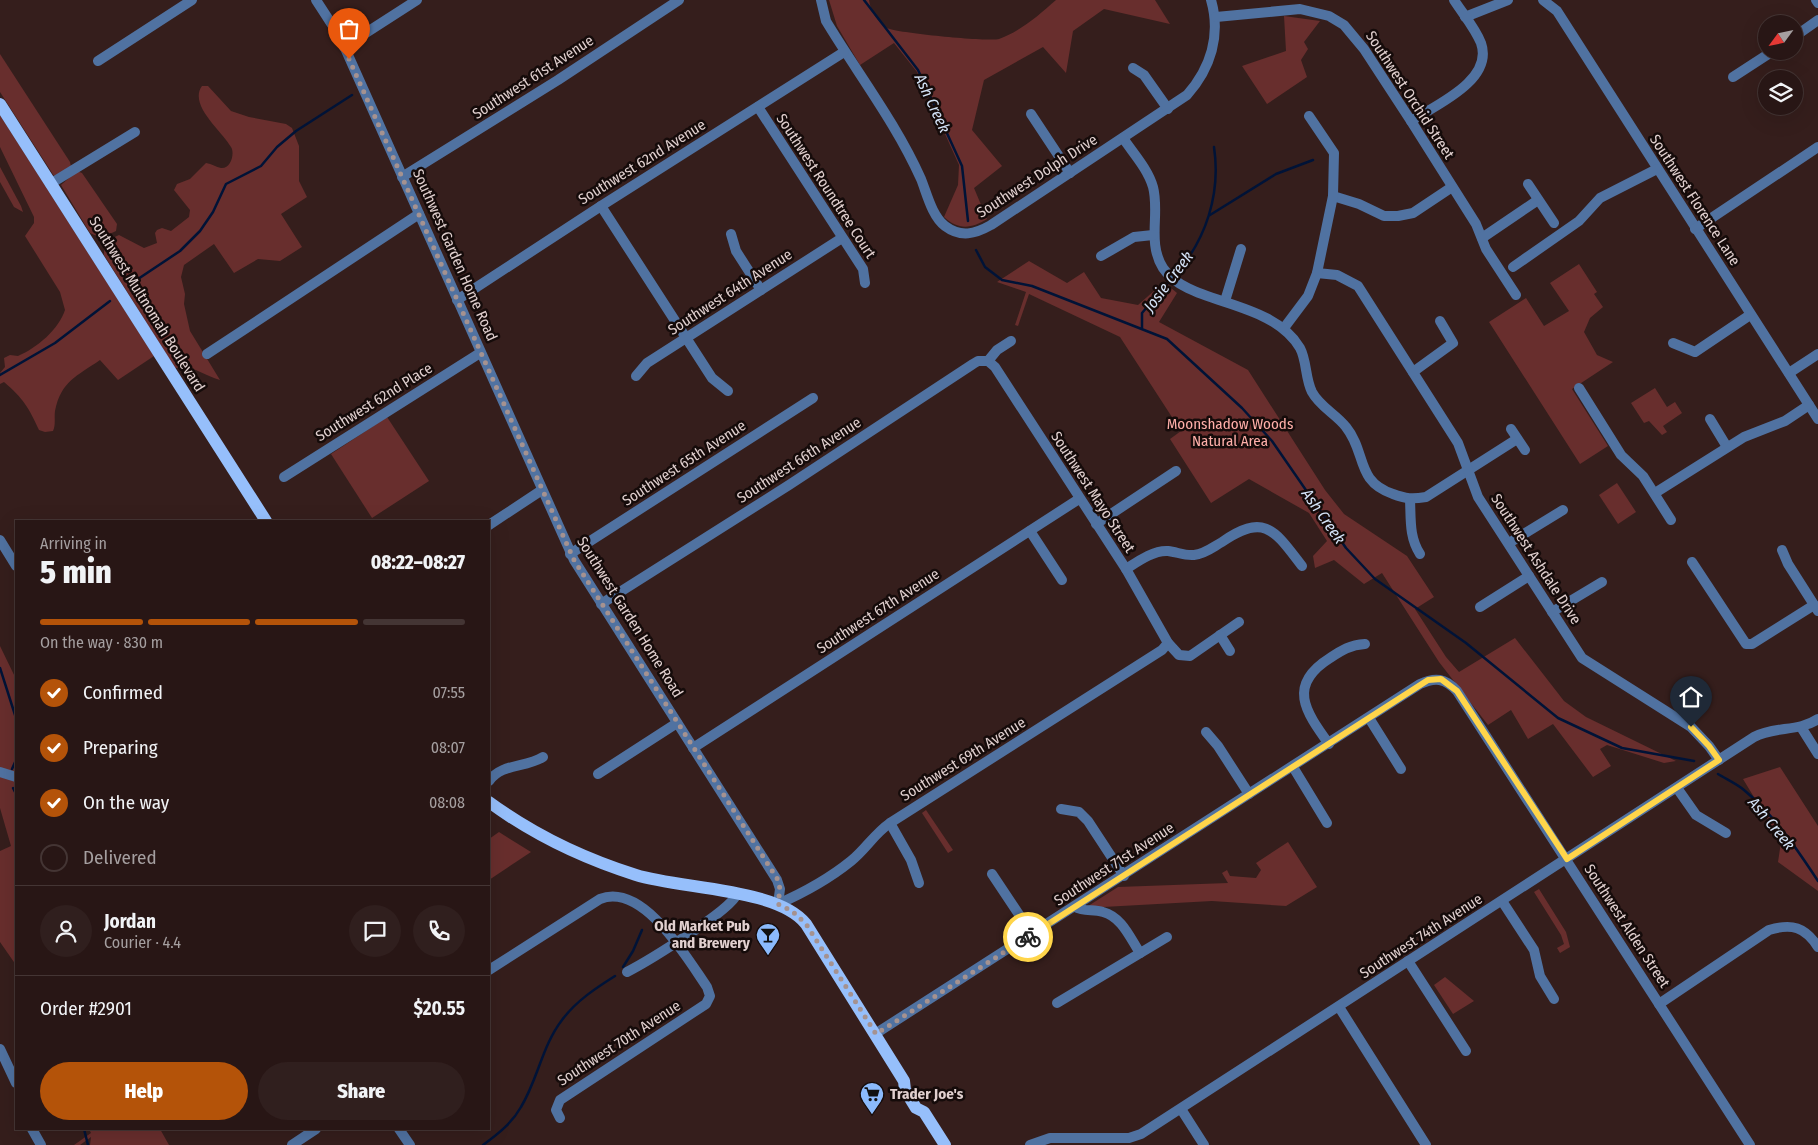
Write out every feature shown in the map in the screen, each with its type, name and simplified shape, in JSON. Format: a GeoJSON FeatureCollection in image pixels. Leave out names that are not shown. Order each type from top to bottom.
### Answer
{"type":"FeatureCollection","features":[{"type":"Feature","properties":{"kind":"main road","name":"Southwest Multnomah Boulevard"},"geometry":{"type":"LineString","coordinates":[[0,104],[265,520]]}},
{"type":"Feature","properties":{"kind":"main road"},"geometry":{"type":"LineString","coordinates":[[490,803],[534,832],[600,864],[666,882],[737,894],[778,904],[792,911],[806,924],[904,1080],[912,1086],[924,1103],[924,1112],[945,1145]]}},
{"type":"Feature","properties":{"kind":"street"},"geometry":{"type":"LineString","coordinates":[[98,61],[192,0]]}},
{"type":"Feature","properties":{"kind":"street","name":"Southwest Garden Home Road"},"geometry":{"type":"LineString","coordinates":[[317,0],[330,18],[344,47],[570,554],[778,880],[780,889],[778,904]]}},
{"type":"Feature","properties":{"kind":"street"},"geometry":{"type":"LineString","coordinates":[[344,47],[417,0]]}},
{"type":"Feature","properties":{"kind":"street","name":"Southwest 61st Avenue"},"geometry":{"type":"LineString","coordinates":[[402,177],[558,80],[679,0]]}},
{"type":"Feature","properties":{"kind":"street","name":"Southwest Dolph Drive"},"geometry":{"type":"LineString","coordinates":[[821,0],[823,13],[844,52],[904,146],[936,216],[947,228],[958,233],[978,232],[1187,95],[1206,69],[1214,42],[1216,17]]}},
{"type":"Feature","properties":{"kind":"street"},"geometry":{"type":"LineString","coordinates":[[1211,0],[1216,17]]}},
{"type":"Feature","properties":{"kind":"street"},"geometry":{"type":"LineString","coordinates":[[1411,121],[1468,84],[1478,74],[1483,59],[1482,45],[1454,0]]}},
{"type":"Feature","properties":{"kind":"street"},"geometry":{"type":"LineString","coordinates":[[1465,16],[1508,0]]}},
{"type":"Feature","properties":{"kind":"street","name":"Southwest Florence Lane"},"geometry":{"type":"LineString","coordinates":[[1543,0],[1557,11],[1818,420]]}},
{"type":"Feature","properties":{"kind":"street","name":"Southwest Orchid Street"},"geometry":{"type":"LineString","coordinates":[[1216,17],[1300,9],[1319,13],[1336,20],[1355,36],[1476,224],[1482,238],[1516,295]]}},
{"type":"Feature","properties":{"kind":"street"},"geometry":{"type":"LineString","coordinates":[[1803,31],[1818,20]]}},
{"type":"Feature","properties":{"kind":"street","name":"Southwest 62nd Avenue"},"geometry":{"type":"LineString","coordinates":[[457,300],[844,52]]}},
{"type":"Feature","properties":{"kind":"street"},"geometry":{"type":"LineString","coordinates":[[1733,77],[1758,60]]}},
{"type":"Feature","properties":{"kind":"street"},"geometry":{"type":"LineString","coordinates":[[1133,68],[1144,74],[1168,109]]}},
{"type":"Feature","properties":{"kind":"street","name":"Southwest Roundtree Court"},"geometry":{"type":"LineString","coordinates":[[758,107],[862,269],[865,283]]}},
{"type":"Feature","properties":{"kind":"street"},"geometry":{"type":"LineString","coordinates":[[1031,114],[1070,173]]}},
{"type":"Feature","properties":{"kind":"street"},"geometry":{"type":"LineString","coordinates":[[1284,328],[1308,296],[1317,273],[1333,196],[1334,153],[1309,116]]}},
{"type":"Feature","properties":{"kind":"street"},"geometry":{"type":"LineString","coordinates":[[50,184],[135,132]]}},
{"type":"Feature","properties":{"kind":"street"},"geometry":{"type":"LineString","coordinates":[[1124,138],[1153,186],[1156,205],[1153,235],[1162,267],[1173,281],[1225,300],[1284,328],[1301,350],[1306,380],[1312,393],[1323,407],[1345,425],[1353,437],[1365,471],[1372,484],[1388,493],[1410,500],[1426,497],[1518,440]]}},
{"type":"Feature","properties":{"kind":"street"},"geometry":{"type":"LineString","coordinates":[[1695,229],[1818,147]]}},
{"type":"Feature","properties":{"kind":"street"},"geometry":{"type":"LineString","coordinates":[[1513,267],[1579,221],[1600,198],[1657,169]]}},
{"type":"Feature","properties":{"kind":"street"},"geometry":{"type":"LineString","coordinates":[[1528,184],[1554,223]]}},
{"type":"Feature","properties":{"kind":"street"},"geometry":{"type":"LineString","coordinates":[[1333,196],[1359,204],[1384,216],[1398,216],[1413,213],[1452,187]]}},
{"type":"Feature","properties":{"kind":"street"},"geometry":{"type":"LineString","coordinates":[[1482,238],[1538,200]]}},
{"type":"Feature","properties":{"kind":"street"},"geometry":{"type":"LineString","coordinates":[[601,206],[712,378],[728,391]]}},
{"type":"Feature","properties":{"kind":"street"},"geometry":{"type":"LineString","coordinates":[[206,354],[419,214]]}},
{"type":"Feature","properties":{"kind":"street"},"geometry":{"type":"LineString","coordinates":[[731,234],[736,251],[761,290]]}},
{"type":"Feature","properties":{"kind":"street"},"geometry":{"type":"LineString","coordinates":[[1101,256],[1134,237],[1153,235]]}},
{"type":"Feature","properties":{"kind":"street","name":"Southwest 64th Avenue"},"geometry":{"type":"LineString","coordinates":[[636,376],[646,363],[842,238]]}},
{"type":"Feature","properties":{"kind":"street"},"geometry":{"type":"LineString","coordinates":[[1225,300],[1241,248]]}},
{"type":"Feature","properties":{"kind":"street","name":"Southwest Ashdale Drive"},"geometry":{"type":"LineString","coordinates":[[1317,273],[1336,275],[1358,286],[1458,442],[1478,496],[1510,543],[1582,658],[1691,727],[1719,760]]}},
{"type":"Feature","properties":{"kind":"street"},"geometry":{"type":"LineString","coordinates":[[1673,343],[1695,352],[1750,315]]}},
{"type":"Feature","properties":{"kind":"street"},"geometry":{"type":"LineString","coordinates":[[1413,372],[1453,344],[1440,321]]}},
{"type":"Feature","properties":{"kind":"street","name":"Southwest 66th Avenue"},"geometry":{"type":"LineString","coordinates":[[601,604],[789,485],[973,364],[988,361],[997,350],[1010,341]]}},
{"type":"Feature","properties":{"kind":"street","name":"Southwest 62nd Place"},"geometry":{"type":"LineString","coordinates":[[284,477],[480,353]]}},
{"type":"Feature","properties":{"kind":"street"},"geometry":{"type":"LineString","coordinates":[[1789,373],[1818,354]]}},
{"type":"Feature","properties":{"kind":"street","name":"Southwest Mayo Street"},"geometry":{"type":"LineString","coordinates":[[988,361],[995,367],[1078,499],[1126,569],[1168,643]]}},
{"type":"Feature","properties":{"kind":"street"},"geometry":{"type":"LineString","coordinates":[[1579,388],[1621,455],[1643,476],[1671,520]]}},
{"type":"Feature","properties":{"kind":"street","name":"Southwest 65th Avenue"},"geometry":{"type":"LineString","coordinates":[[570,554],[813,398]]}},
{"type":"Feature","properties":{"kind":"street"},"geometry":{"type":"LineString","coordinates":[[1655,494],[1751,433],[1785,421],[1809,406]]}},
{"type":"Feature","properties":{"kind":"street"},"geometry":{"type":"LineString","coordinates":[[1710,420],[1727,447]]}},
{"type":"Feature","properties":{"kind":"street"},"geometry":{"type":"LineString","coordinates":[[1511,429],[1525,450]]}},
{"type":"Feature","properties":{"kind":"street"},"geometry":{"type":"LineString","coordinates":[[1096,524],[1176,471]]}},
{"type":"Feature","properties":{"kind":"street"},"geometry":{"type":"LineString","coordinates":[[490,524],[542,490]]}},
{"type":"Feature","properties":{"kind":"street","name":"Southwest 67th Avenue"},"geometry":{"type":"LineString","coordinates":[[693,748],[1078,499]]}},
{"type":"Feature","properties":{"kind":"street"},"geometry":{"type":"LineString","coordinates":[[1410,500],[1411,532],[1414,544],[1420,554]]}},
{"type":"Feature","properties":{"kind":"street"},"geometry":{"type":"LineString","coordinates":[[1510,543],[1563,510]]}},
{"type":"Feature","properties":{"kind":"street"},"geometry":{"type":"LineString","coordinates":[[1126,569],[1155,553],[1166,551],[1190,555],[1206,552],[1232,534],[1249,527],[1263,528],[1279,536],[1302,566]]}},
{"type":"Feature","properties":{"kind":"street"},"geometry":{"type":"LineString","coordinates":[[1030,531],[1062,580]]}},
{"type":"Feature","properties":{"kind":"street"},"geometry":{"type":"LineString","coordinates":[[0,540],[15,564]]}},
{"type":"Feature","properties":{"kind":"street"},"geometry":{"type":"LineString","coordinates":[[1692,562],[1746,644],[1752,644],[1816,608],[1788,564],[1782,550]]}},
{"type":"Feature","properties":{"kind":"street"},"geometry":{"type":"LineString","coordinates":[[1480,607],[1529,576]]}},
{"type":"Feature","properties":{"kind":"street"},"geometry":{"type":"LineString","coordinates":[[1552,612],[1602,582]]}},
{"type":"Feature","properties":{"kind":"street"},"geometry":{"type":"LineString","coordinates":[[1168,643],[1179,655],[1190,656],[1239,622]]}},
{"type":"Feature","properties":{"kind":"street"},"geometry":{"type":"LineString","coordinates":[[1220,635],[1230,651]]}},
{"type":"Feature","properties":{"kind":"street","name":"Southwest 69th Avenue"},"geometry":{"type":"LineString","coordinates":[[778,904],[797,896],[850,862],[875,834],[890,823],[1076,706],[1162,650],[1168,643]]}},
{"type":"Feature","properties":{"kind":"street"},"geometry":{"type":"LineString","coordinates":[[1330,744],[1306,706],[1303,698],[1305,685],[1311,672],[1322,663],[1352,645],[1365,644]]}},
{"type":"Feature","properties":{"kind":"street","name":"Southwest 71st Avenue"},"geometry":{"type":"LineString","coordinates":[[876,1034],[1249,794],[1293,768],[1422,683],[1435,678],[1441,679]]}},
{"type":"Feature","properties":{"kind":"street","name":"Southwest Alden Street"},"geometry":{"type":"LineString","coordinates":[[1441,679],[1457,691],[1750,1145]]}},
{"type":"Feature","properties":{"kind":"street"},"geometry":{"type":"LineString","coordinates":[[1369,718],[1401,769]]}},
{"type":"Feature","properties":{"kind":"street","name":"Southwest 74th Avenue"},"geometry":{"type":"LineString","coordinates":[[1030,1145],[1050,1138],[1133,1137],[1141,1134],[1760,734],[1801,727],[1818,718]]}},
{"type":"Feature","properties":{"kind":"street"},"geometry":{"type":"LineString","coordinates":[[598,774],[677,723]]}},
{"type":"Feature","properties":{"kind":"street"},"geometry":{"type":"LineString","coordinates":[[1801,727],[1818,754]]}},
{"type":"Feature","properties":{"kind":"street"},"geometry":{"type":"LineString","coordinates":[[1206,732],[1218,746],[1249,794]]}},
{"type":"Feature","properties":{"kind":"street"},"geometry":{"type":"LineString","coordinates":[[490,780],[499,771],[527,766],[543,757]]}},
{"type":"Feature","properties":{"kind":"street"},"geometry":{"type":"LineString","coordinates":[[1293,768],[1327,823]]}},
{"type":"Feature","properties":{"kind":"street"},"geometry":{"type":"LineString","coordinates":[[0,772],[15,777]]}},
{"type":"Feature","properties":{"kind":"street"},"geometry":{"type":"LineString","coordinates":[[1676,788],[1696,815],[1726,833]]}},
{"type":"Feature","properties":{"kind":"street"},"geometry":{"type":"LineString","coordinates":[[1061,809],[1078,812],[1083,815],[1124,876]]}},
{"type":"Feature","properties":{"kind":"street"},"geometry":{"type":"LineString","coordinates":[[890,823],[911,860],[919,883]]}},
{"type":"Feature","properties":{"kind":"street"},"geometry":{"type":"LineString","coordinates":[[992,874],[1032,934]]}},
{"type":"Feature","properties":{"kind":"street"},"geometry":{"type":"LineString","coordinates":[[628,972],[727,907],[737,894]]}},
{"type":"Feature","properties":{"kind":"street"},"geometry":{"type":"LineString","coordinates":[[490,969],[600,899],[613,896],[626,900],[648,914],[676,941]]}},
{"type":"Feature","properties":{"kind":"street"},"geometry":{"type":"LineString","coordinates":[[1502,901],[1531,944],[1540,976],[1554,999]]}},
{"type":"Feature","properties":{"kind":"street"},"geometry":{"type":"LineString","coordinates":[[1075,907],[1081,910],[1102,912],[1116,919],[1140,953]]}},
{"type":"Feature","properties":{"kind":"street"},"geometry":{"type":"LineString","coordinates":[[1659,1004],[1768,930],[1786,927],[1797,928],[1810,934],[1818,947]]}},
{"type":"Feature","properties":{"kind":"street"},"geometry":{"type":"LineString","coordinates":[[1057,1003],[1167,937]]}},
{"type":"Feature","properties":{"kind":"street","name":"Southwest 70th Avenue"},"geometry":{"type":"LineString","coordinates":[[560,1118],[556,1110],[560,1100],[701,1007],[709,999],[707,987],[676,941]]}},
{"type":"Feature","properties":{"kind":"street"},"geometry":{"type":"LineString","coordinates":[[1408,961],[1466,1051]]}},
{"type":"Feature","properties":{"kind":"street"},"geometry":{"type":"LineString","coordinates":[[1339,1007],[1426,1145]]}},
{"type":"Feature","properties":{"kind":"street"},"geometry":{"type":"LineString","coordinates":[[0,1048],[15,1081]]}},
{"type":"Feature","properties":{"kind":"street"},"geometry":{"type":"LineString","coordinates":[[1181,1109],[1204,1145]]}},
{"type":"Feature","properties":{"kind":"street"},"geometry":{"type":"LineString","coordinates":[[33,1130],[41,1145]]}},
{"type":"Feature","properties":{"kind":"street"},"geometry":{"type":"LineString","coordinates":[[292,1145],[314,1130]]}},
{"type":"Feature","properties":{"kind":"street"},"geometry":{"type":"LineString","coordinates":[[400,1130],[410,1145]]}},
{"type":"Feature","properties":{"kind":"green space"},"geometry":{"type":"Polygon","coordinates":[[[829,0],[869,0],[875,16],[887,28],[894,30],[962,38],[992,40],[1007,36],[1036,17],[1056,0],[1155,0],[1170,24],[1104,9],[1073,31],[1066,73],[1043,47],[984,80],[972,130],[1002,166],[974,188],[987,219],[976,225],[965,227],[954,224],[944,217],[958,185],[959,165],[917,72],[894,43],[860,65],[837,26],[829,0]]]}},
{"type":"Feature","properties":{"kind":"green space"},"geometry":{"type":"Polygon","coordinates":[[[1284,16],[1320,21],[1304,42],[1308,49],[1301,60],[1307,77],[1267,104],[1242,66],[1286,51],[1284,16]]]}},
{"type":"Feature","properties":{"kind":"green space"},"geometry":{"type":"Polygon","coordinates":[[[0,54],[70,162],[71,167],[54,176],[0,92],[0,54]]]}},
{"type":"Feature","properties":{"kind":"green space"},"geometry":{"type":"Polygon","coordinates":[[[202,86],[208,86],[231,111],[249,117],[286,124],[292,128],[299,146],[299,181],[307,197],[281,214],[302,247],[280,261],[258,259],[234,273],[214,244],[184,265],[181,277],[190,331],[220,380],[193,369],[175,368],[104,255],[104,242],[119,235],[144,248],[157,243],[155,233],[157,230],[162,228],[171,231],[189,217],[190,210],[174,190],[177,184],[190,179],[206,163],[224,168],[230,163],[232,157],[231,147],[203,110],[199,93],[202,86]]]}},
{"type":"Feature","properties":{"kind":"green space"},"geometry":{"type":"Polygon","coordinates":[[[0,115],[154,356],[118,380],[100,360],[77,375],[61,393],[55,411],[53,431],[45,432],[39,430],[29,409],[21,398],[4,382],[0,384],[0,373],[5,367],[4,358],[10,355],[18,356],[40,343],[53,331],[65,310],[60,292],[25,236],[34,223],[34,217],[0,147],[0,115]]]}},
{"type":"Feature","properties":{"kind":"green space"},"geometry":{"type":"Polygon","coordinates":[[[0,167],[23,212],[14,207],[0,182],[0,167]]]}},
{"type":"Feature","properties":{"kind":"green space"},"geometry":{"type":"Polygon","coordinates":[[[77,171],[82,173],[117,224],[116,231],[101,238],[90,233],[61,185],[77,171]]]}},
{"type":"Feature","properties":{"kind":"green space","name":"Moonshadow Woods Natural Area"},"geometry":{"type":"Polygon","coordinates":[[[1029,261],[1067,283],[1084,272],[1101,298],[1138,305],[1164,282],[1177,293],[1159,322],[1248,370],[1325,490],[1344,514],[1407,556],[1434,597],[1415,609],[1446,657],[1459,672],[1515,638],[1564,701],[1586,717],[1676,761],[1664,763],[1607,745],[1600,749],[1611,766],[1593,777],[1553,724],[1528,739],[1511,710],[1488,725],[1439,662],[1382,573],[1364,584],[1334,560],[1315,568],[1313,556],[1327,541],[1309,513],[1249,479],[1211,503],[1170,439],[1181,431],[1120,337],[1029,294],[1018,326],[1015,325],[1026,292],[997,282],[1029,261]]]}},
{"type":"Feature","properties":{"kind":"green space"},"geometry":{"type":"Polygon","coordinates":[[[1579,264],[1597,292],[1594,294],[1603,307],[1590,318],[1584,332],[1597,355],[1613,362],[1572,389],[1608,446],[1580,464],[1489,322],[1526,298],[1544,326],[1569,311],[1550,283],[1579,264]]]}},
{"type":"Feature","properties":{"kind":"green space"},"geometry":{"type":"Polygon","coordinates":[[[1655,388],[1667,407],[1675,402],[1682,413],[1663,426],[1667,432],[1662,435],[1649,421],[1644,423],[1631,403],[1655,388]]]}},
{"type":"Feature","properties":{"kind":"green space"},"geometry":{"type":"Polygon","coordinates":[[[387,417],[429,481],[372,518],[331,454],[387,417]]]}},
{"type":"Feature","properties":{"kind":"green space"},"geometry":{"type":"Polygon","coordinates":[[[1617,483],[1636,512],[1618,524],[1599,495],[1617,483]]]}},
{"type":"Feature","properties":{"kind":"green space"},"geometry":{"type":"Polygon","coordinates":[[[0,646],[15,677],[15,964],[0,942],[0,851],[11,846],[0,808],[0,646]]]}},
{"type":"Feature","properties":{"kind":"green space"},"geometry":{"type":"Polygon","coordinates":[[[1780,767],[1818,826],[1818,891],[1778,862],[1781,842],[1743,779],[1780,767]]]}},
{"type":"Feature","properties":{"kind":"green space"},"geometry":{"type":"Polygon","coordinates":[[[926,810],[953,850],[948,853],[922,813],[926,810]]]}},
{"type":"Feature","properties":{"kind":"green space"},"geometry":{"type":"Polygon","coordinates":[[[499,832],[531,852],[490,879],[490,838],[499,832]]]}},
{"type":"Feature","properties":{"kind":"green space"},"geometry":{"type":"Polygon","coordinates":[[[1288,842],[1317,887],[1286,906],[1212,901],[1085,908],[1118,887],[1228,883],[1222,873],[1227,870],[1230,876],[1256,878],[1261,870],[1256,863],[1288,842]]]}},
{"type":"Feature","properties":{"kind":"green space"},"geometry":{"type":"Polygon","coordinates":[[[1539,889],[1566,932],[1570,947],[1560,953],[1557,948],[1564,944],[1561,935],[1534,892],[1539,889]]]}},
{"type":"Feature","properties":{"kind":"green space"},"geometry":{"type":"Polygon","coordinates":[[[1445,977],[1474,1001],[1453,1014],[1434,985],[1445,977]]]}},
{"type":"Feature","properties":{"kind":"green space"},"geometry":{"type":"Polygon","coordinates":[[[90,1130],[161,1130],[169,1145],[90,1145],[91,1137],[80,1145],[74,1145],[91,1133],[90,1130]]]}},
{"type":"Feature","properties":{"kind":"waterway","name":"Ash Creek"},"geometry":{"type":"LineString","coordinates":[[864,0],[918,70],[962,166],[968,221]]}},
{"type":"Feature","properties":{"kind":"waterway"},"geometry":{"type":"LineString","coordinates":[[135,281],[180,251],[200,231],[213,212],[226,184],[261,166],[277,147],[296,131],[352,95]]}},
{"type":"Feature","properties":{"kind":"waterway","name":"Josie Creek"},"geometry":{"type":"LineString","coordinates":[[1175,275],[1195,247],[1209,215],[1215,182],[1214,147]]}},
{"type":"Feature","properties":{"kind":"waterway"},"geometry":{"type":"LineString","coordinates":[[1210,215],[1276,174],[1313,160]]}},
{"type":"Feature","properties":{"kind":"waterway","name":"Ash Creek"},"geometry":{"type":"LineString","coordinates":[[976,250],[985,267],[1002,280],[1032,286],[1167,339],[1242,408],[1272,441],[1346,548],[1375,579],[1466,643],[1558,718],[1622,748],[1694,761]]}},
{"type":"Feature","properties":{"kind":"waterway","name":"Josie Creek"},"geometry":{"type":"LineString","coordinates":[[1142,328],[1142,313],[1171,279]]}},
{"type":"Feature","properties":{"kind":"waterway"},"geometry":{"type":"LineString","coordinates":[[0,375],[55,343],[110,301]]}},
{"type":"Feature","properties":{"kind":"waterway"},"geometry":{"type":"LineString","coordinates":[[0,668],[15,715]]}},
{"type":"Feature","properties":{"kind":"waterway"},"geometry":{"type":"LineString","coordinates":[[12,769],[15,762]]}},
{"type":"Feature","properties":{"kind":"waterway","name":"Ash Creek"},"geometry":{"type":"LineString","coordinates":[[1718,774],[1741,788],[1765,810],[1793,845],[1818,881]]}},
{"type":"Feature","properties":{"kind":"waterway"},"geometry":{"type":"LineString","coordinates":[[13,788],[15,792]]}},
{"type":"Feature","properties":{"kind":"waterway"},"geometry":{"type":"LineString","coordinates":[[623,967],[633,951],[642,930]]}},
{"type":"Feature","properties":{"kind":"waterway"},"geometry":{"type":"LineString","coordinates":[[483,1145],[504,1128],[517,1113],[527,1096],[555,1030],[562,1020],[580,1001],[615,976]]}},
{"type":"Feature","properties":{"kind":"waterway"},"geometry":{"type":"LineString","coordinates":[[84,1130],[88,1145]]}},
{"type":"Feature","properties":{"kind":"way so far"},"geometry":{"type":"LineString","coordinates":[[349,59],[566,546],[601,604],[778,880],[780,889],[778,904],[797,914],[806,924],[876,1034],[1028,937]]}},
{"type":"Feature","properties":{"kind":"place","name":"Old Market Pub and Brewery"},"geometry":{"type":"Point","coordinates":[768,956]}},
{"type":"Feature","properties":{"kind":"place","name":"Trader Joe's"},"geometry":{"type":"Point","coordinates":[872,1115]}},
{"type":"Feature","properties":{"kind":"route"},"geometry":{"type":"LineString","coordinates":[[1028,937],[1428,680],[1441,679],[1453,686],[1457,691],[1567,859],[1573,853],[1719,760],[1700,735],[1691,727]]}}]}
